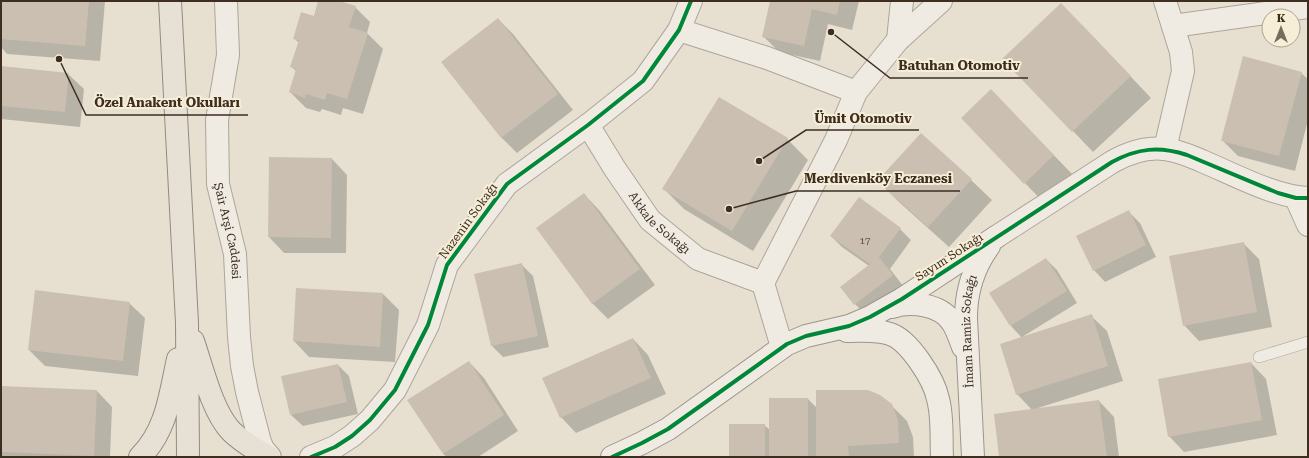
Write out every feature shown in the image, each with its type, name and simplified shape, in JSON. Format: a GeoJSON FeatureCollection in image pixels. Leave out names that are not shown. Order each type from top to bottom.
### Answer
{"type":"FeatureCollection","features":[{"type":"Feature","properties":{"kind":"main road"},"geometry":{"type":"LineString","coordinates":[[170,1],[186,322],[188,457]]}},
{"type":"Feature","properties":{"kind":"main road"},"geometry":{"type":"LineString","coordinates":[[140,457],[157,436],[165,416],[186,322]]}},
{"type":"Feature","properties":{"kind":"main road"},"geometry":{"type":"LineString","coordinates":[[186,322],[212,398],[221,417],[238,437],[251,447],[270,457]]}},
{"type":"Feature","properties":{"kind":"street","name":"Şair Arşi Caddesi"},"geometry":{"type":"LineString","coordinates":[[226,1],[228,55],[217,120],[218,184],[234,254],[239,337],[244,377],[260,442],[263,449],[270,457]]}},
{"type":"Feature","properties":{"kind":"street","name":"Nazenin Sokağı"},"geometry":{"type":"LineString","coordinates":[[311,457],[335,447],[352,436],[370,420],[395,390],[428,325],[447,265],[507,184],[588,126],[643,81],[679,30],[691,1]]}},
{"type":"Feature","properties":{"kind":"street"},"geometry":{"type":"LineString","coordinates":[[898,40],[902,1]]}},
{"type":"Feature","properties":{"kind":"street"},"geometry":{"type":"LineString","coordinates":[[782,347],[763,283],[836,140],[856,92],[898,40],[941,1]]}},
{"type":"Feature","properties":{"kind":"street"},"geometry":{"type":"LineString","coordinates":[[1165,1],[1181,52],[1183,71],[1165,149]]}},
{"type":"Feature","properties":{"kind":"street"},"geometry":{"type":"LineString","coordinates":[[1173,26],[1308,7]]}},
{"type":"Feature","properties":{"kind":"street"},"geometry":{"type":"LineString","coordinates":[[679,30],[767,58],[856,92]]}},
{"type":"Feature","properties":{"kind":"street","name":"Akkale Sokağı"},"geometry":{"type":"LineString","coordinates":[[588,126],[650,220],[698,259],[763,283]]}},
{"type":"Feature","properties":{"kind":"street","name":"Sayım Sokağı"},"geometry":{"type":"LineString","coordinates":[[612,457],[647,441],[668,429],[782,347],[806,336],[849,326],[902,299],[1121,157],[1142,150],[1165,149],[1187,155],[1265,188],[1302,198]]}},
{"type":"Feature","properties":{"kind":"street"},"geometry":{"type":"LineString","coordinates":[[1302,198],[1308,225]]}},
{"type":"Feature","properties":{"kind":"street","name":"İmam Ramiz Sokağı"},"geometry":{"type":"LineString","coordinates":[[973,457],[966,318],[969,288],[979,261],[996,238]]}},
{"type":"Feature","properties":{"kind":"street"},"geometry":{"type":"LineString","coordinates":[[883,310],[898,305],[907,304],[924,306],[942,312],[952,322],[957,331],[961,341],[969,376]]}},
{"type":"Feature","properties":{"kind":"street"},"geometry":{"type":"LineString","coordinates":[[824,332],[884,332],[894,335],[904,341],[912,350],[934,388],[940,406],[942,457]]}},
{"type":"Feature","properties":{"kind":"lane"},"geometry":{"type":"LineString","coordinates":[[1259,358],[1308,342]]}},
{"type":"Feature","properties":{"kind":"building"},"geometry":{"type":"Polygon","coordinates":[[[1,1],[89,1],[85,46],[1,39],[1,1]]]}},
{"type":"Feature","properties":{"kind":"building"},"geometry":{"type":"Polygon","coordinates":[[[318,1],[339,1],[356,6],[349,27],[368,33],[347,99],[327,93],[325,100],[306,94],[305,98],[289,92],[296,69],[290,67],[299,40],[293,39],[301,12],[314,16],[318,1]]]}},
{"type":"Feature","properties":{"kind":"building"},"geometry":{"type":"Polygon","coordinates":[[[770,1],[840,1],[837,15],[812,9],[804,46],[762,37],[770,1]]]}},
{"type":"Feature","properties":{"kind":"building"},"geometry":{"type":"Polygon","coordinates":[[[1061,3],[1131,76],[1072,132],[1002,59],[1061,3]]]}},
{"type":"Feature","properties":{"kind":"building"},"geometry":{"type":"Polygon","coordinates":[[[498,18],[558,94],[501,138],[441,62],[498,18]]]}},
{"type":"Feature","properties":{"kind":"building"},"geometry":{"type":"Polygon","coordinates":[[[1243,56],[1302,72],[1279,156],[1221,141],[1243,56]]]}},
{"type":"Feature","properties":{"kind":"building"},"geometry":{"type":"Polygon","coordinates":[[[1,66],[69,73],[65,112],[1,106],[1,66]]]}},
{"type":"Feature","properties":{"kind":"building"},"geometry":{"type":"Polygon","coordinates":[[[991,89],[1054,155],[1024,184],[961,118],[991,89]]]}},
{"type":"Feature","properties":{"kind":"building"},"geometry":{"type":"Polygon","coordinates":[[[719,97],[788,138],[732,231],[662,189],[719,97]]]}},
{"type":"Feature","properties":{"kind":"building"},"geometry":{"type":"Polygon","coordinates":[[[921,133],[972,179],[928,227],[877,181],[921,133]]]}},
{"type":"Feature","properties":{"kind":"building"},"geometry":{"type":"Polygon","coordinates":[[[269,157],[332,158],[331,238],[268,237],[269,157]]]}},
{"type":"Feature","properties":{"kind":"building"},"geometry":{"type":"Polygon","coordinates":[[[584,193],[640,269],[592,304],[536,228],[584,193]]]}},
{"type":"Feature","properties":{"kind":"building"},"geometry":{"type":"Polygon","coordinates":[[[859,197],[901,228],[879,257],[893,275],[854,305],[840,287],[870,264],[830,236],[859,197]]]}},
{"type":"Feature","properties":{"kind":"building"},"geometry":{"type":"Polygon","coordinates":[[[1129,210],[1146,245],[1093,271],[1076,236],[1129,210]]]}},
{"type":"Feature","properties":{"kind":"building"},"geometry":{"type":"Polygon","coordinates":[[[1244,242],[1257,312],[1183,326],[1169,256],[1244,242]]]}},
{"type":"Feature","properties":{"kind":"building"},"geometry":{"type":"Polygon","coordinates":[[[1046,258],[1067,291],[1010,326],[989,293],[1046,258]]]}},
{"type":"Feature","properties":{"kind":"building"},"geometry":{"type":"Polygon","coordinates":[[[522,263],[538,336],[491,346],[474,274],[522,263]]]}},
{"type":"Feature","properties":{"kind":"building"},"geometry":{"type":"Polygon","coordinates":[[[296,288],[383,293],[380,347],[293,341],[296,288]]]}},
{"type":"Feature","properties":{"kind":"building"},"geometry":{"type":"Polygon","coordinates":[[[35,290],[130,302],[123,361],[28,350],[35,290]]]}},
{"type":"Feature","properties":{"kind":"building"},"geometry":{"type":"Polygon","coordinates":[[[1092,314],[1108,366],[1016,395],[1000,344],[1092,314]]]}},
{"type":"Feature","properties":{"kind":"building"},"geometry":{"type":"Polygon","coordinates":[[[633,338],[651,378],[560,418],[542,378],[633,338]]]}},
{"type":"Feature","properties":{"kind":"building"},"geometry":{"type":"Polygon","coordinates":[[[469,361],[504,415],[443,454],[407,400],[469,361]]]}},
{"type":"Feature","properties":{"kind":"building"},"geometry":{"type":"Polygon","coordinates":[[[1251,362],[1262,420],[1168,437],[1158,379],[1251,362]]]}},
{"type":"Feature","properties":{"kind":"building"},"geometry":{"type":"Polygon","coordinates":[[[338,364],[347,402],[290,415],[281,376],[338,364]]]}},
{"type":"Feature","properties":{"kind":"building"},"geometry":{"type":"Polygon","coordinates":[[[1,386],[97,390],[94,456],[1,452],[1,386]]]}},
{"type":"Feature","properties":{"kind":"building"},"geometry":{"type":"Polygon","coordinates":[[[816,390],[868,390],[880,395],[892,404],[898,420],[899,443],[848,446],[849,457],[816,457],[816,390]]]}},
{"type":"Feature","properties":{"kind":"building"},"geometry":{"type":"Polygon","coordinates":[[[769,398],[808,398],[808,457],[769,457],[769,398]]]}},
{"type":"Feature","properties":{"kind":"building"},"geometry":{"type":"Polygon","coordinates":[[[1099,400],[1107,457],[999,457],[994,414],[1099,400]]]}},
{"type":"Feature","properties":{"kind":"building"},"geometry":{"type":"Polygon","coordinates":[[[729,424],[765,424],[765,457],[729,457],[729,424]]]}},
{"type":"Feature","properties":{"kind":"cycle path"},"geometry":{"type":"LineString","coordinates":[[311,457],[335,447],[352,436],[370,420],[395,390],[428,325],[447,265],[507,184],[588,125],[643,81],[679,30],[691,1]]}},
{"type":"Feature","properties":{"kind":"cycle path"},"geometry":{"type":"LineString","coordinates":[[612,457],[668,429],[787,344],[806,336],[849,326],[870,317],[902,299],[1112,162],[1122,157],[1140,151],[1149,150],[1167,150],[1177,152],[1278,193],[1296,198],[1308,198]]}},
{"type":"Feature","properties":{"kind":"place","name":"Batuhan Otomotiv"},"geometry":{"type":"Point","coordinates":[831,32]}},
{"type":"Feature","properties":{"kind":"place","name":"Özel Anakent Okulları"},"geometry":{"type":"Point","coordinates":[59,59]}},
{"type":"Feature","properties":{"kind":"place","name":"Ümit Otomotiv"},"geometry":{"type":"Point","coordinates":[759,161]}},
{"type":"Feature","properties":{"kind":"place","name":"Merdivenköy Eczanesi"},"geometry":{"type":"Point","coordinates":[729,209]}}]}
